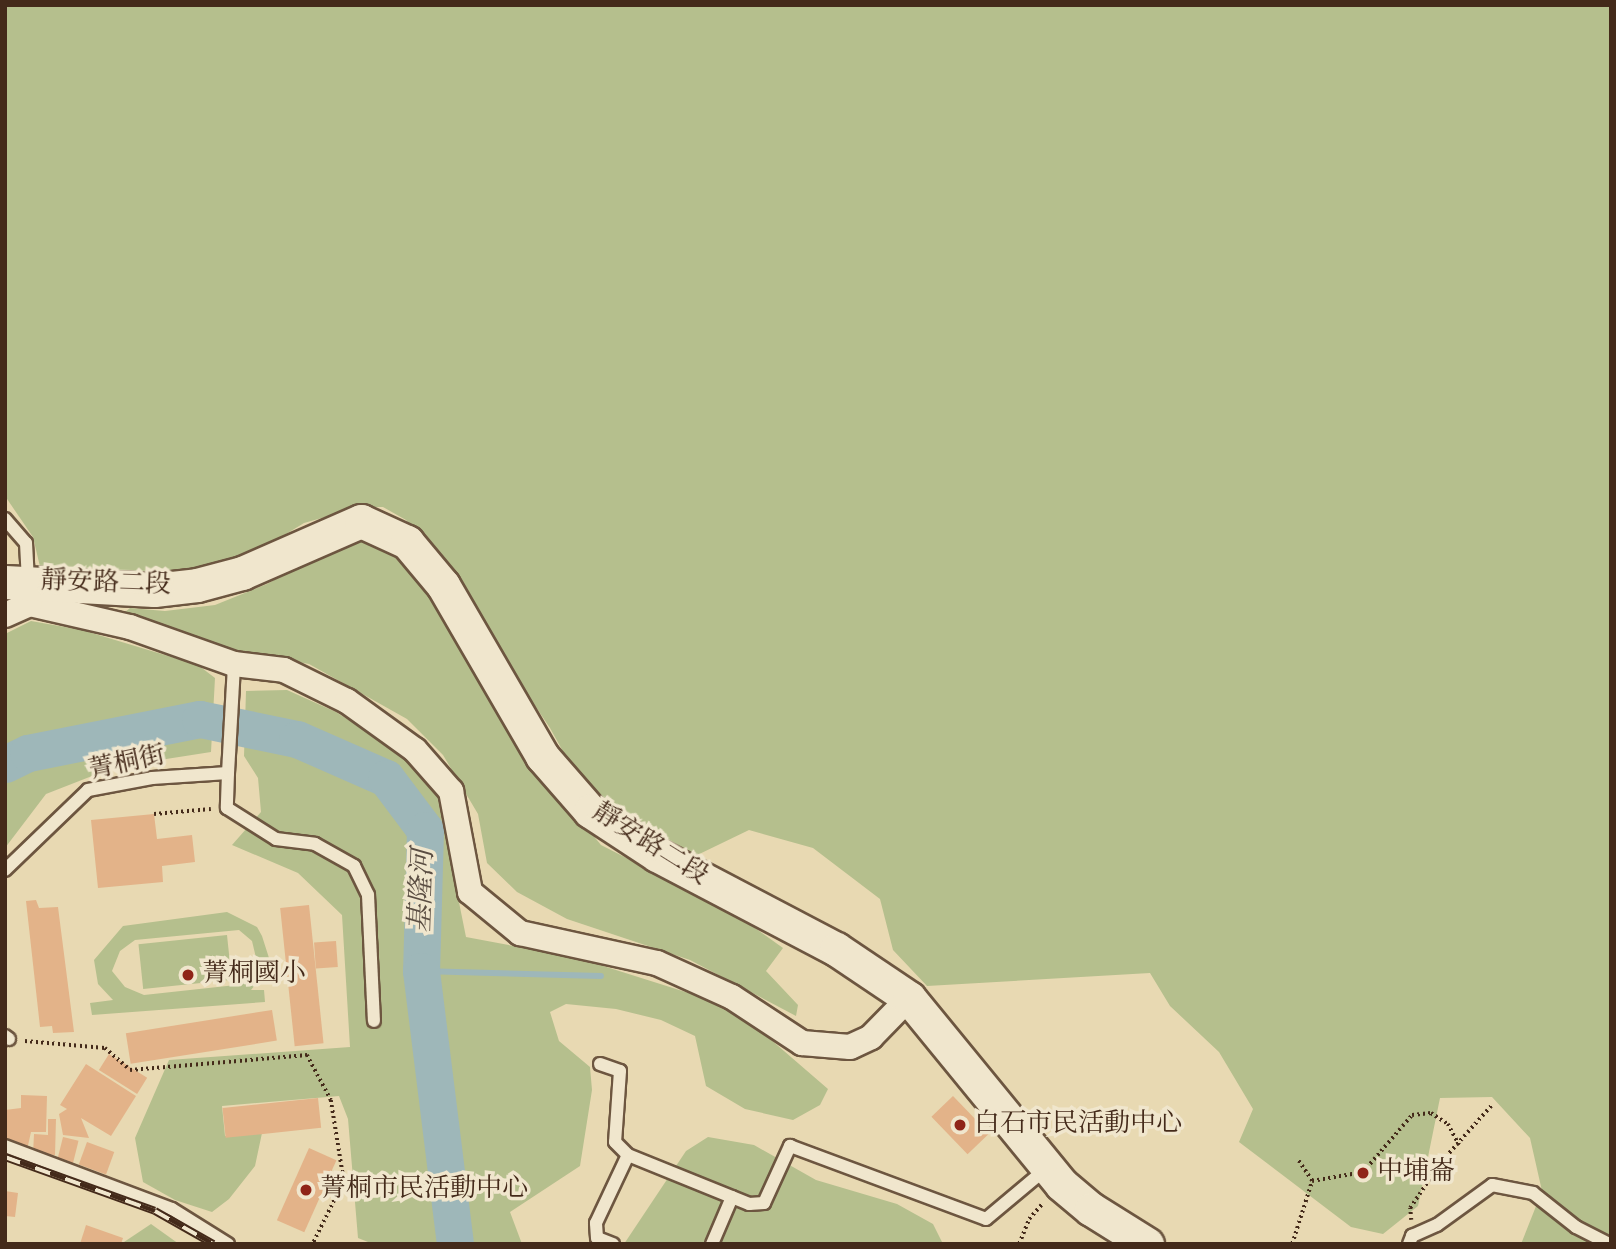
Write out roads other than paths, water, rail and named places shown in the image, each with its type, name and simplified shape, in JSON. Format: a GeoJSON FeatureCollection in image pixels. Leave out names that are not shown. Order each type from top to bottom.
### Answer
{"type":"FeatureCollection","features":[{"type":"Feature","properties":{"kind":"main road","name":"靜安路二段"},"geometry":{"type":"LineString","coordinates":[[21,589],[153,590],[197,585],[242,573],[361,522],[385,530],[407,542],[443,585],[542,757],[590,811],[657,856],[836,949],[909,998],[1055,1176],[1091,1209],[1147,1244]]}},
{"type":"Feature","properties":{"kind":"street"},"geometry":{"type":"LineString","coordinates":[[5,615],[21,589],[130,628],[232,675],[284,670],[347,701],[415,750],[451,791],[470,892],[520,933],[657,963],[732,997],[802,1043],[850,1047],[871,1037],[909,998]]}},
{"type":"Feature","properties":{"kind":"lane"},"geometry":{"type":"LineString","coordinates":[[5,519],[26,543],[21,589]]}},
{"type":"Feature","properties":{"kind":"lane"},"geometry":{"type":"LineString","coordinates":[[232,675],[227,808],[276,839],[315,844],[354,866],[368,895],[374,1021]]}},
{"type":"Feature","properties":{"kind":"lane","name":"菁桐街"},"geometry":{"type":"LineString","coordinates":[[5,870],[88,790],[152,778],[229,773]]}},
{"type":"Feature","properties":{"kind":"lane"},"geometry":{"type":"LineString","coordinates":[[600,1065],[620,1071],[615,1142],[628,1155],[749,1204],[764,1203],[790,1146],[986,1219],[1055,1176]]}},
{"type":"Feature","properties":{"kind":"lane"},"geometry":{"type":"LineString","coordinates":[[5,1146],[172,1209],[228,1244]]}},
{"type":"Feature","properties":{"kind":"lane"},"geometry":{"type":"LineString","coordinates":[[613,1244],[597,1238],[596,1223],[628,1155]]}},
{"type":"Feature","properties":{"kind":"lane"},"geometry":{"type":"LineString","coordinates":[[1410,1240],[1492,1185],[1533,1194],[1576,1227],[1610,1244]]}},
{"type":"Feature","properties":{"kind":"lane"},"geometry":{"type":"LineString","coordinates":[[712,1244],[732,1197]]}},
{"type":"Feature","properties":{"kind":"waterway","name":"基隆河"},"geometry":{"type":"LineString","coordinates":[[5,764],[28,753],[200,719],[297,739],[386,778],[425,830],[421,971],[455,1244]]}},
{"type":"Feature","properties":{"kind":"waterway"},"geometry":{"type":"LineString","coordinates":[[421,971],[601,976]]}},
{"type":"Feature","properties":{"kind":"railway"},"geometry":{"type":"LineString","coordinates":[[5,1157],[155,1211],[213,1244]]}},
{"type":"Feature","properties":{"kind":"place","name":"菁桐國小"},"geometry":{"type":"Point","coordinates":[188,975]}},
{"type":"Feature","properties":{"kind":"place","name":"白石市民活動中心"},"geometry":{"type":"Point","coordinates":[960,1125]}},
{"type":"Feature","properties":{"kind":"place","name":"中埔崙"},"geometry":{"type":"Point","coordinates":[1363,1173]}},
{"type":"Feature","properties":{"kind":"place","name":"菁桐市民活動中心"},"geometry":{"type":"Point","coordinates":[306,1190]}}]}
